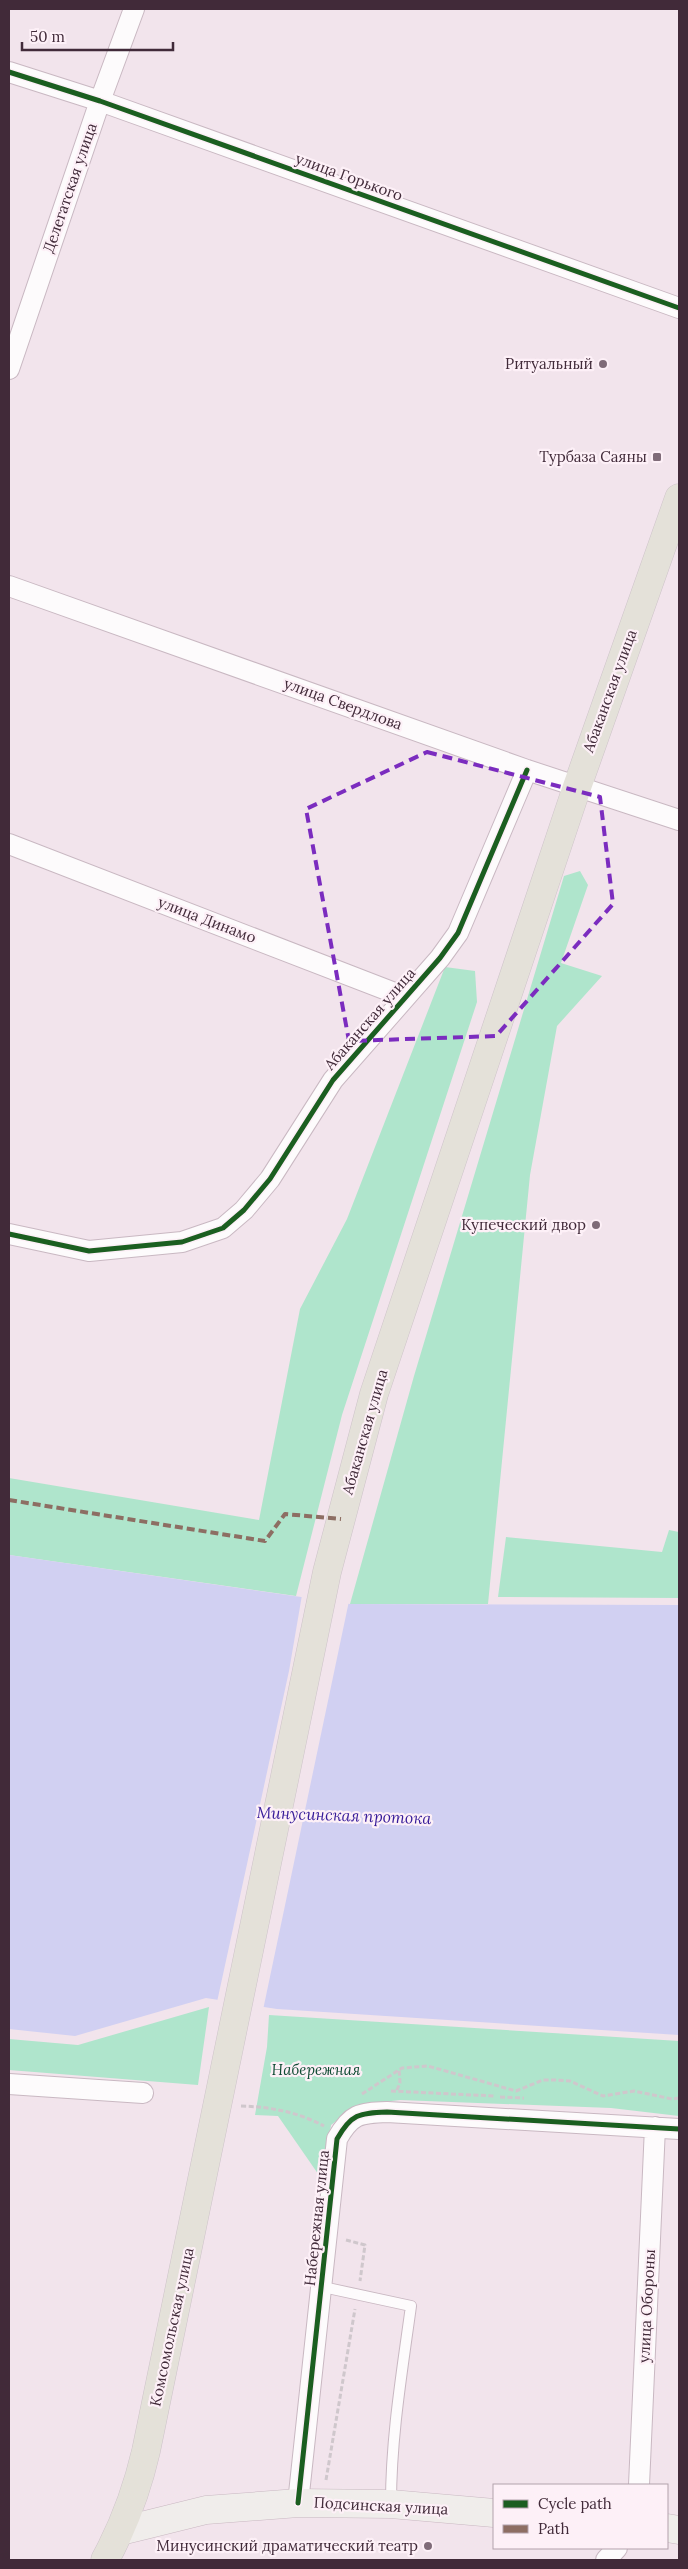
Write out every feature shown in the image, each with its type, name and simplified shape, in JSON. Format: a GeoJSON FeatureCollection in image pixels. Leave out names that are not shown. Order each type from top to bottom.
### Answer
{"type":"FeatureCollection","features":[{"type":"Feature","properties":{"kind":"main road","name":"Абаканская улица"},"geometry":{"type":"LineString","coordinates":[[229,2097],[328,1572],[374,1394],[576,787],[679,498]]}},
{"type":"Feature","properties":{"kind":"main road","name":"Комсомольская улица"},"geometry":{"type":"LineString","coordinates":[[105,2560],[121,2531],[136,2492],[229,2097]]}},
{"type":"Feature","properties":{"kind":"street","name":"Делегатская улица"},"geometry":{"type":"LineString","coordinates":[[9,368],[100,101],[134,9]]}},
{"type":"Feature","properties":{"kind":"street","name":"улица Горького"},"geometry":{"type":"LineString","coordinates":[[9,72],[100,101],[679,308]]}},
{"type":"Feature","properties":{"kind":"street","name":"улица Свердлова"},"geometry":{"type":"LineString","coordinates":[[9,586],[527,770],[679,820]]}},
{"type":"Feature","properties":{"kind":"street","name":"Абаканская улица"},"geometry":{"type":"LineString","coordinates":[[9,1234],[89,1251],[182,1242],[223,1228],[244,1210],[270,1179],[333,1080],[440,958],[458,933],[527,770]]}},
{"type":"Feature","properties":{"kind":"street","name":"улица Динамо"},"geometry":{"type":"LineString","coordinates":[[9,844],[406,997]]}},
{"type":"Feature","properties":{"kind":"street"},"geometry":{"type":"LineString","coordinates":[[9,2084],[143,2093]]}},
{"type":"Feature","properties":{"kind":"street","name":"Набережная улица"},"geometry":{"type":"LineString","coordinates":[[298,2503],[337,2139],[345,2124],[361,2113],[387,2112],[679,2129]]}},
{"type":"Feature","properties":{"kind":"street","name":"улица Обороны"},"geometry":{"type":"LineString","coordinates":[[639,2484],[655,2127]]}},
{"type":"Feature","properties":{"kind":"street","name":"Подсинская улица"},"geometry":{"type":"LineString","coordinates":[[121,2531],[206,2510],[298,2503],[391,2504],[493,2513]]}},
{"type":"Feature","properties":{"kind":"street"},"geometry":{"type":"LineString","coordinates":[[606,2560],[616,2549]]}},
{"type":"Feature","properties":{"kind":"lane"},"geometry":{"type":"LineString","coordinates":[[322,2287],[411,2306],[391,2473],[391,2504]]}},
{"type":"Feature","properties":{"kind":"path"},"geometry":{"type":"LineString","coordinates":[[356,2098],[399,2069],[413,2066],[428,2066],[516,2091],[543,2080],[554,2080],[570,2081],[600,2095],[634,2091],[672,2099],[679,2098]]}},
{"type":"Feature","properties":{"kind":"path"},"geometry":{"type":"LineString","coordinates":[[397,2090],[400,2083],[399,2069]]}},
{"type":"Feature","properties":{"kind":"path"},"geometry":{"type":"LineString","coordinates":[[516,2091],[516,2097]]}},
{"type":"Feature","properties":{"kind":"path"},"geometry":{"type":"LineString","coordinates":[[598,2102],[600,2095]]}},
{"type":"Feature","properties":{"kind":"path"},"geometry":{"type":"LineString","coordinates":[[229,2097],[307,2117],[324,2126]]}},
{"type":"Feature","properties":{"kind":"path"},"geometry":{"type":"LineString","coordinates":[[326,2481],[360,2281]]}},
{"type":"Feature","properties":{"kind":"highlighted area"},"geometry":{"type":"Polygon","coordinates":[[[427,752],[600,797],[613,904],[496,1036],[349,1041],[306,809],[427,752]]]}},
{"type":"Feature","properties":{"kind":"green space"},"geometry":{"type":"Polygon","coordinates":[[[580,871],[588,885],[561,963],[602,976],[557,1026],[530,1175],[488,1604],[350,1604],[414,1376],[564,876],[580,871]]]}},
{"type":"Feature","properties":{"kind":"green space"},"geometry":{"type":"Polygon","coordinates":[[[445,967],[475,971],[477,1002],[342,1415],[296,1596],[9,1555],[9,1478],[259,1520],[300,1309],[347,1219],[445,967]]]}},
{"type":"Feature","properties":{"kind":"green space"},"geometry":{"type":"Polygon","coordinates":[[[669,1530],[679,1532],[679,1598],[498,1597],[506,1537],[662,1552],[669,1530]]]}},
{"type":"Feature","properties":{"kind":"green space"},"geometry":{"type":"Polygon","coordinates":[[[209,2007],[198,2085],[9,2070],[9,2039],[78,2045],[209,2007]]]}},
{"type":"Feature","properties":{"kind":"green space","name":"Набережная"},"geometry":{"type":"Polygon","coordinates":[[[269,2015],[679,2041],[679,2116],[611,2108],[400,2100],[357,2105],[331,2125],[323,2181],[278,2116],[255,2115],[267,2047],[269,2015]]]}},
{"type":"Feature","properties":{"kind":"water","name":"Минусинская протока"},"geometry":{"type":"Polygon","coordinates":[[[9,1555],[350,1604],[679,1605],[679,2035],[277,2009],[206,1998],[75,2036],[9,2029],[9,1555]]]}},
{"type":"Feature","properties":{"kind":"pier"},"geometry":{"type":"Polygon","coordinates":[[[302,1595],[349,1601],[263,2010],[217,2002],[289,1671],[302,1595]]]}},
{"type":"Feature","properties":{"kind":"marked path"},"geometry":{"type":"LineString","coordinates":[[9,1500],[265,1541],[285,1514],[341,1519]]}},
{"type":"Feature","properties":{"kind":"cycle path"},"geometry":{"type":"LineString","coordinates":[[9,72],[100,101],[679,308]]}},
{"type":"Feature","properties":{"kind":"cycle path"},"geometry":{"type":"LineString","coordinates":[[9,1234],[89,1251],[182,1242],[223,1228],[244,1210],[270,1179],[333,1080],[440,958],[458,933],[527,770]]}},
{"type":"Feature","properties":{"kind":"cycle path"},"geometry":{"type":"LineString","coordinates":[[298,2503],[337,2139],[347,2124],[363,2114],[387,2112],[679,2129]]}},
{"type":"Feature","properties":{"kind":"place","name":"Ритуальный"},"geometry":{"type":"Point","coordinates":[603,364]}},
{"type":"Feature","properties":{"kind":"place","name":"Турбаза Саяны"},"geometry":{"type":"Point","coordinates":[657,457]}},
{"type":"Feature","properties":{"kind":"place","name":"Купеческий двор"},"geometry":{"type":"Point","coordinates":[596,1225]}},
{"type":"Feature","properties":{"kind":"place","name":"Минусинский драматический театр"},"geometry":{"type":"Point","coordinates":[428,2546]}}]}
